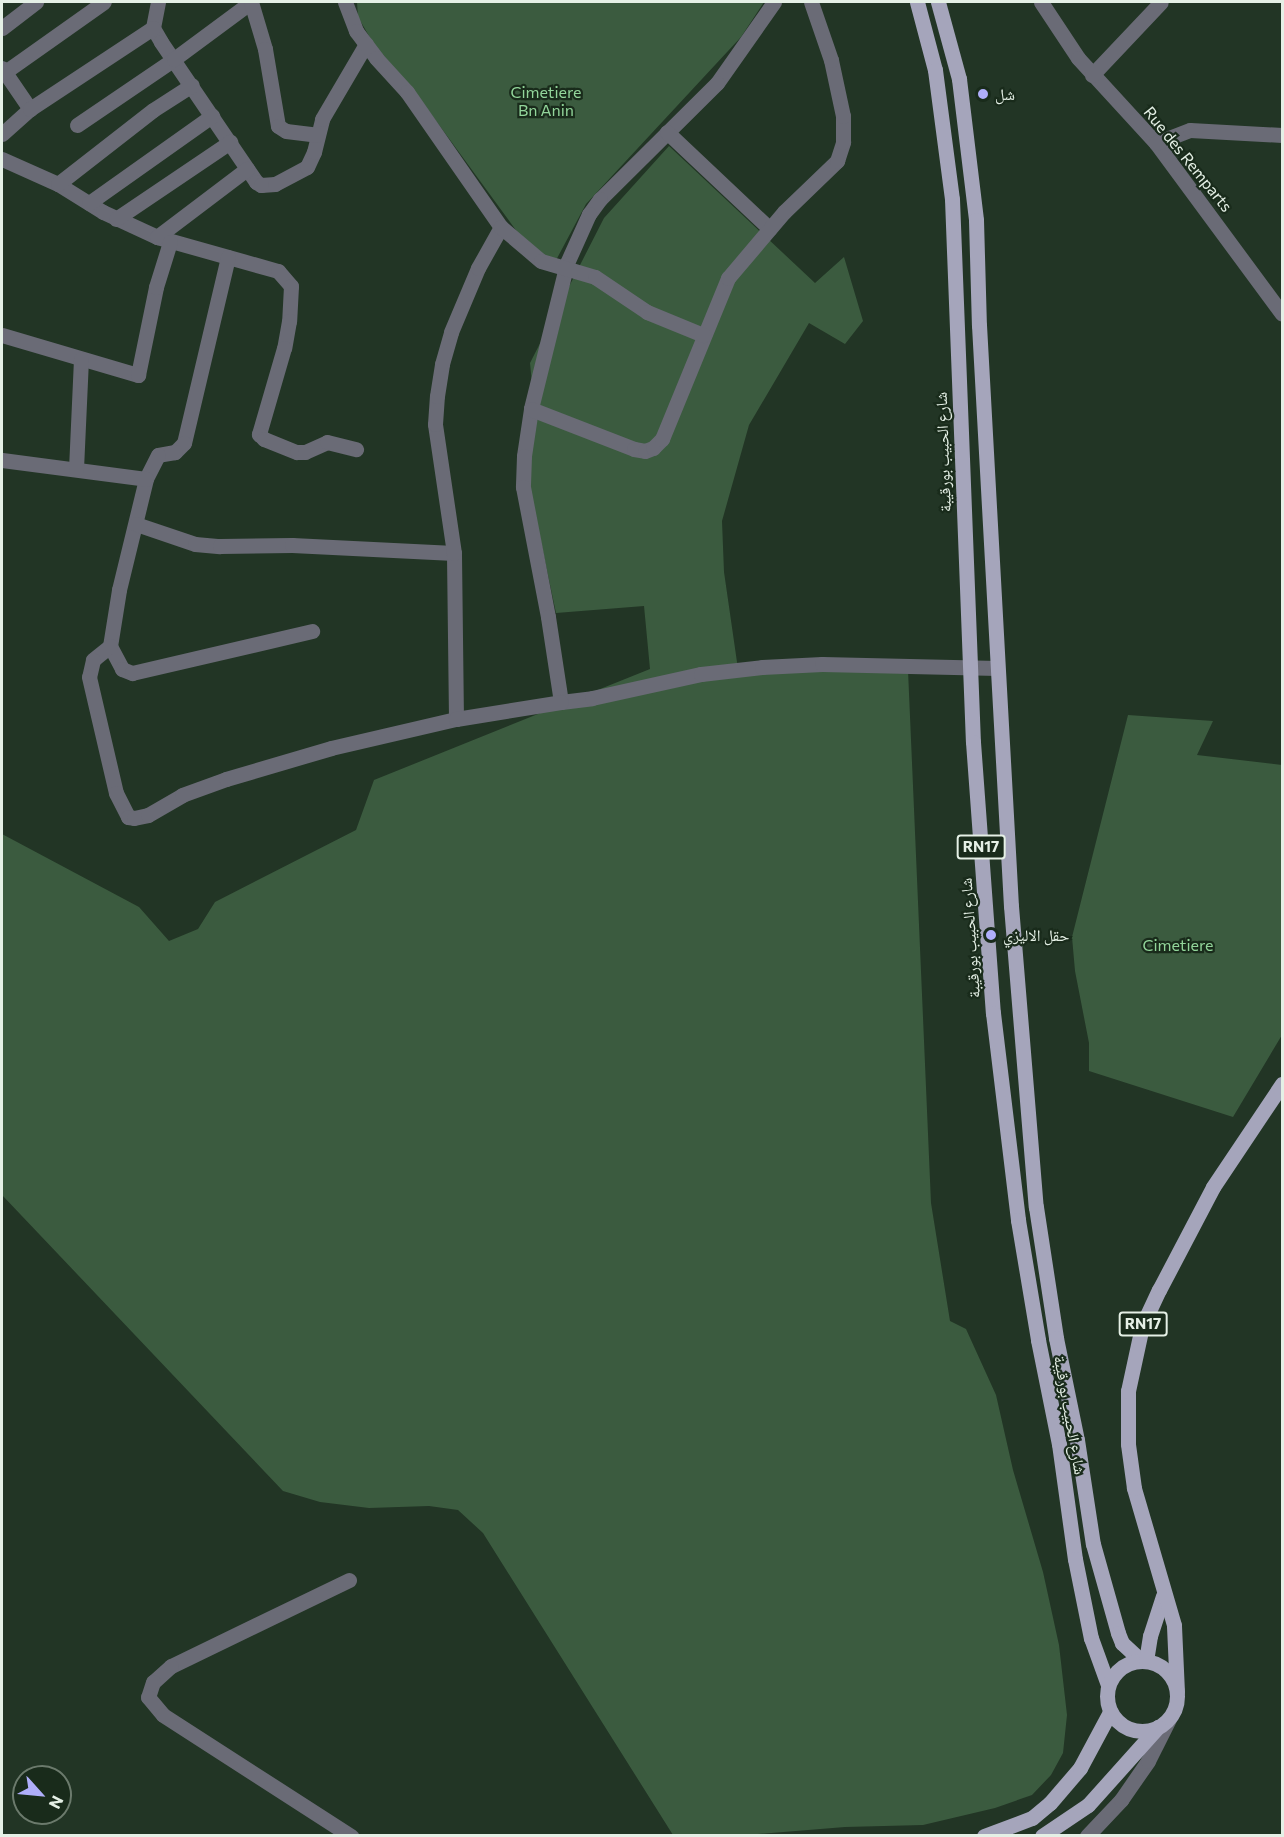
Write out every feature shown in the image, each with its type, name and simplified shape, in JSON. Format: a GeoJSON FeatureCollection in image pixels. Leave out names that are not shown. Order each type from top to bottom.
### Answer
{"type":"FeatureCollection","features":[{"type":"Feature","properties":{"kind":"main road","name":"شارع الحبيب بورقيبة"},"geometry":{"type":"LineString","coordinates":[[917,2],[935,70],[952,199],[970,669],[993,1013],[1018,1220],[1038,1340],[1059,1444],[1075,1559],[1090,1638],[1108,1685]]}},
{"type":"Feature","properties":{"kind":"main road","name":"شارع الحبيب بورقيبة"},"geometry":{"type":"LineString","coordinates":[[938,2],[959,79],[976,220],[979,326],[997,668],[1017,994],[1036,1207],[1056,1338],[1077,1440],[1093,1544],[1122,1643],[1143,1660]]}},
{"type":"Feature","properties":{"kind":"main road","name":"RN17"},"geometry":{"type":"LineString","coordinates":[[1164,1723],[1177,1702],[1174,1625],[1163,1596],[1134,1488],[1128,1444],[1128,1391],[1142,1326],[1159,1290],[1213,1187],[1282,1084]]}},
{"type":"Feature","properties":{"kind":"main road"},"geometry":{"type":"LineString","coordinates":[[1108,1685],[1120,1668],[1143,1660],[1163,1596]]}},
{"type":"Feature","properties":{"kind":"main road","name":"RN17"},"geometry":{"type":"LineString","coordinates":[[1143,1660],[1167,1671],[1177,1692]]}},
{"type":"Feature","properties":{"kind":"main road","name":"RN17"},"geometry":{"type":"LineString","coordinates":[[1108,1685],[1106,1694],[1110,1712]]}},
{"type":"Feature","properties":{"kind":"main road"},"geometry":{"type":"LineString","coordinates":[[984,1836],[1032,1818],[1050,1803],[1080,1768],[1110,1712],[1126,1728],[1148,1731],[1164,1723]]}},
{"type":"Feature","properties":{"kind":"main road"},"geometry":{"type":"LineString","coordinates":[[1042,1836],[1088,1805],[1164,1723]]}},
{"type":"Feature","properties":{"kind":"street"},"geometry":{"type":"LineString","coordinates":[[2,27],[36,2]]}},
{"type":"Feature","properties":{"kind":"street"},"geometry":{"type":"LineString","coordinates":[[30,109],[3,70],[104,2]]}},
{"type":"Feature","properties":{"kind":"street"},"geometry":{"type":"LineString","coordinates":[[158,2],[153,28],[256,182],[267,186],[307,167],[314,152],[322,119],[366,44]]}},
{"type":"Feature","properties":{"kind":"street"},"geometry":{"type":"LineString","coordinates":[[77,124],[174,59],[251,2],[265,49],[278,126],[286,131],[317,135]]}},
{"type":"Feature","properties":{"kind":"street"},"geometry":{"type":"LineString","coordinates":[[345,2],[356,31],[407,92],[501,227],[541,261],[595,277],[647,312],[703,335]]}},
{"type":"Feature","properties":{"kind":"street"},"geometry":{"type":"LineString","coordinates":[[561,702],[548,617],[523,487],[524,456],[531,408],[566,268],[579,233],[594,206],[717,83],[774,2]]}},
{"type":"Feature","properties":{"kind":"street"},"geometry":{"type":"LineString","coordinates":[[531,408],[634,449],[645,451],[654,448],[662,439],[728,278],[770,229],[837,161],[843,142],[843,116],[831,60],[811,2]]}},
{"type":"Feature","properties":{"kind":"street","name":"Rue des Remparts"},"geometry":{"type":"LineString","coordinates":[[1041,2],[1092,75],[1156,143],[1282,314]]}},
{"type":"Feature","properties":{"kind":"street"},"geometry":{"type":"LineString","coordinates":[[1092,75],[1161,2]]}},
{"type":"Feature","properties":{"kind":"street"},"geometry":{"type":"LineString","coordinates":[[2,134],[30,109],[153,28]]}},
{"type":"Feature","properties":{"kind":"street"},"geometry":{"type":"LineString","coordinates":[[58,184],[153,110],[192,85]]}},
{"type":"Feature","properties":{"kind":"street"},"geometry":{"type":"LineString","coordinates":[[89,203],[212,116]]}},
{"type":"Feature","properties":{"kind":"street"},"geometry":{"type":"LineString","coordinates":[[1156,143],[1190,130],[1282,135]]}},
{"type":"Feature","properties":{"kind":"street"},"geometry":{"type":"LineString","coordinates":[[667,132],[770,229]]}},
{"type":"Feature","properties":{"kind":"street"},"geometry":{"type":"LineString","coordinates":[[116,219],[230,142]]}},
{"type":"Feature","properties":{"kind":"street"},"geometry":{"type":"LineString","coordinates":[[2,159],[58,184],[116,219],[164,239],[278,271],[291,286],[284,348],[259,434],[261,437],[297,452],[305,452],[327,442],[356,449]]}},
{"type":"Feature","properties":{"kind":"street"},"geometry":{"type":"LineString","coordinates":[[2,336],[138,375],[164,239],[247,169]]}},
{"type":"Feature","properties":{"kind":"street"},"geometry":{"type":"LineString","coordinates":[[456,719],[454,553],[435,424],[442,364],[464,299],[501,227]]}},
{"type":"Feature","properties":{"kind":"street"},"geometry":{"type":"LineString","coordinates":[[228,257],[184,443],[175,452],[158,454],[146,479],[119,590],[110,646],[122,669],[132,673],[312,631]]}},
{"type":"Feature","properties":{"kind":"street"},"geometry":{"type":"LineString","coordinates":[[76,469],[81,359]]}},
{"type":"Feature","properties":{"kind":"street"},"geometry":{"type":"LineString","coordinates":[[2,460],[146,479]]}},
{"type":"Feature","properties":{"kind":"street"},"geometry":{"type":"LineString","coordinates":[[136,524],[195,543],[220,546],[292,545],[454,553]]}},
{"type":"Feature","properties":{"kind":"street"},"geometry":{"type":"LineString","coordinates":[[110,646],[93,660],[89,677],[116,793],[128,817],[134,818],[148,815],[182,795],[226,779],[331,748],[456,719],[592,698],[701,674],[822,663],[997,668]]}},
{"type":"Feature","properties":{"kind":"street"},"geometry":{"type":"LineString","coordinates":[[349,1581],[171,1666],[153,1682],[148,1697],[163,1715],[351,1836]]}},
{"type":"Feature","properties":{"kind":"street"},"geometry":{"type":"LineString","coordinates":[[1087,1836],[1121,1800],[1148,1761],[1164,1723]]}},
{"type":"Feature","properties":{"kind":"green space","name":"Cimetiere Bn Anin"},"geometry":{"type":"Polygon","coordinates":[[[357,2],[764,2],[741,37],[586,204],[554,264],[518,233],[415,92],[375,46],[358,17],[357,2]]]}},
{"type":"Feature","properties":{"kind":"green space"},"geometry":{"type":"Polygon","coordinates":[[[669,146],[815,283],[844,257],[863,321],[845,344],[809,323],[749,425],[722,521],[724,572],[738,669],[908,670],[931,1203],[950,1321],[966,1329],[996,1395],[1013,1470],[1043,1572],[1059,1645],[1067,1715],[1063,1753],[1051,1775],[1032,1795],[995,1808],[923,1825],[845,1827],[733,1836],[673,1835],[483,1533],[458,1510],[429,1506],[369,1508],[320,1502],[283,1491],[2,1195],[2,834],[139,907],[169,941],[198,929],[215,902],[356,830],[374,780],[650,669],[644,606],[556,613],[529,485],[535,415],[530,363],[604,218],[669,146]]]}},
{"type":"Feature","properties":{"kind":"green space","name":"Cimetiere"},"geometry":{"type":"Polygon","coordinates":[[[1128,715],[1213,721],[1197,755],[1282,765],[1282,1035],[1233,1117],[1089,1071],[1089,1043],[1075,971],[1072,937],[1128,715]]]}},
{"type":"Feature","properties":{"kind":"place","name":"شل"},"geometry":{"type":"Point","coordinates":[983,94]}},
{"type":"Feature","properties":{"kind":"place","name":"حقل الاليزي"},"geometry":{"type":"Point","coordinates":[991,935]}}]}
